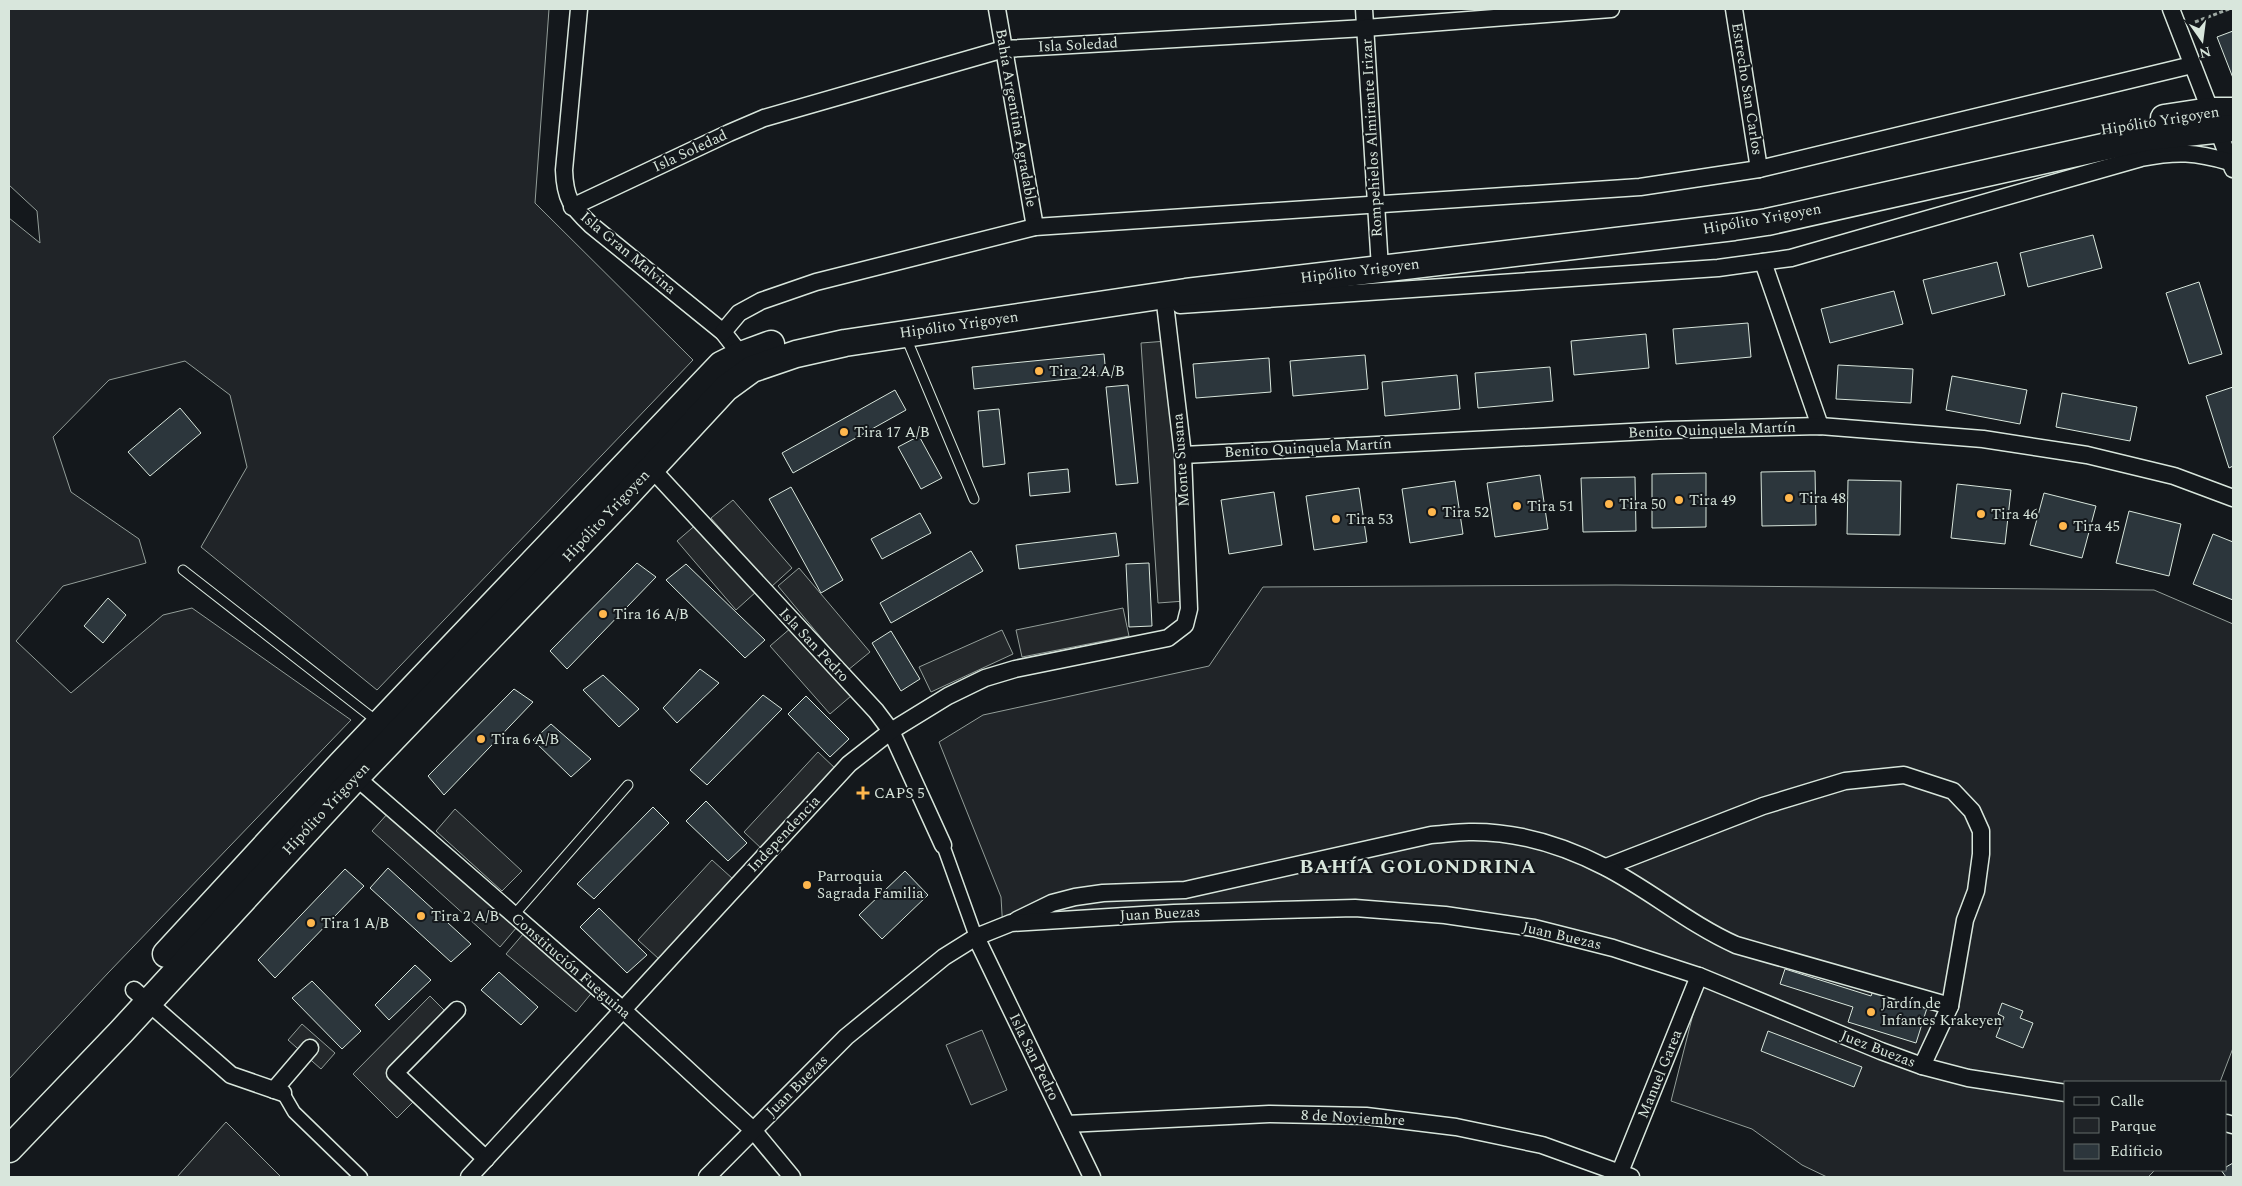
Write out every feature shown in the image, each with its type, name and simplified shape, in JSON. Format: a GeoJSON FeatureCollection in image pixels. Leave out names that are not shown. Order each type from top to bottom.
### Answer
{"type":"FeatureCollection","features":[{"type":"Feature","properties":{"kind":"main road","name":"Hipólito Yrigoyen"},"geometry":{"type":"LineString","coordinates":[[349,770],[380,724],[580,510],[721,365],[741,355],[820,331],[1049,297],[1767,222],[2223,120]]}},
{"type":"Feature","properties":{"kind":"main road","name":"Hipólito Yrigoyen"},"geometry":{"type":"LineString","coordinates":[[9,1149],[140,997],[349,770],[651,468],[726,388],[752,369],[796,354],[845,343],[904,333],[1164,301],[1380,261]]}},
{"type":"Feature","properties":{"kind":"main road","name":"Hipólito Yrigoyen"},"geometry":{"type":"LineString","coordinates":[[9,1124],[140,997]]}},
{"type":"Feature","properties":{"kind":"street","name":"Isla Gran Malvina"},"geometry":{"type":"LineString","coordinates":[[579,9],[564,170],[565,186],[572,207],[591,225],[724,332],[741,355]]}},
{"type":"Feature","properties":{"kind":"street","name":"Bahía Argentina Agradable"},"geometry":{"type":"LineString","coordinates":[[997,9],[1035,227]]}},
{"type":"Feature","properties":{"kind":"street","name":"Rompehielos Almirante Irizar"},"geometry":{"type":"LineString","coordinates":[[1364,9],[1380,261]]}},
{"type":"Feature","properties":{"kind":"street","name":"Isla Soledad"},"geometry":{"type":"LineString","coordinates":[[572,207],[764,118],[1004,49],[1365,28],[1611,9]]}},
{"type":"Feature","properties":{"kind":"street","name":"Estrecho San Carlos"},"geometry":{"type":"LineString","coordinates":[[1734,9],[1759,169]]}},
{"type":"Feature","properties":{"kind":"street"},"geometry":{"type":"LineString","coordinates":[[2171,9],[2192,66],[2223,120],[2232,166]]}},
{"type":"Feature","properties":{"kind":"street"},"geometry":{"type":"LineString","coordinates":[[724,332],[739,313],[761,301],[806,285],[1035,227],[1377,206],[1640,187],[1759,169],[2192,66]]}},
{"type":"Feature","properties":{"kind":"street"},"geometry":{"type":"LineString","coordinates":[[1164,301],[1718,268],[1792,258],[2141,158],[2164,154],[2198,153],[2232,166]]}},
{"type":"Feature","properties":{"kind":"street"},"geometry":{"type":"LineString","coordinates":[[1763,262],[1820,426]]}},
{"type":"Feature","properties":{"kind":"street","name":"Monte Susana"},"geometry":{"type":"LineString","coordinates":[[1164,301],[1183,455],[1189,609],[1186,625]]}},
{"type":"Feature","properties":{"kind":"street","name":"Benito Quinquela Martín"},"geometry":{"type":"LineString","coordinates":[[1183,455],[1668,430],[1820,426],[1983,439],[2088,455],[2174,476],[2233,498]]}},
{"type":"Feature","properties":{"kind":"street","name":"Isla San Pedro"},"geometry":{"type":"LineString","coordinates":[[651,468],[876,711],[891,730],[943,844]]}},
{"type":"Feature","properties":{"kind":"street","name":"Independencia"},"geometry":{"type":"LineString","coordinates":[[469,1177],[849,764],[891,730],[948,696],[985,678],[1014,668],[1168,638],[1186,625]]}},
{"type":"Feature","properties":{"kind":"street","name":"Constitución Fueguina"},"geometry":{"type":"LineString","coordinates":[[349,770],[623,1010],[753,1130],[792,1177]]}},
{"type":"Feature","properties":{"kind":"street"},"geometry":{"type":"LineString","coordinates":[[1606,867],[1763,806],[1845,781],[1904,775],[1953,791],[1972,811],[1981,831],[1981,854],[1976,891],[1965,920],[1950,1006],[1922,1066]]}},
{"type":"Feature","properties":{"kind":"street"},"geometry":{"type":"LineString","coordinates":[[1011,924],[1052,903],[1075,897],[1103,893],[1185,890],[1431,835],[1470,832],[1510,835],[1556,846],[1606,867],[1715,936],[1736,945],[1950,1006]]}},
{"type":"Feature","properties":{"kind":"street"},"geometry":{"type":"LineString","coordinates":[[943,844],[976,938]]}},
{"type":"Feature","properties":{"kind":"street","name":"Juan Buezas"},"geometry":{"type":"LineString","coordinates":[[708,1177],[846,1037],[944,958],[976,938],[1011,924],[1174,913],[1355,908],[1444,915],[1534,928],[1613,948],[1699,976]]}},
{"type":"Feature","properties":{"kind":"street","name":"Isla San Pedro"},"geometry":{"type":"LineString","coordinates":[[976,938],[1092,1177]]}},
{"type":"Feature","properties":{"kind":"street","name":"Juez Buezas"},"geometry":{"type":"LineString","coordinates":[[1699,976],[1922,1066],[1968,1078],[2064,1093]]}},
{"type":"Feature","properties":{"kind":"street","name":"Manuel Garea"},"geometry":{"type":"LineString","coordinates":[[1626,1175],[1699,976]]}},
{"type":"Feature","properties":{"kind":"street"},"geometry":{"type":"LineString","coordinates":[[140,997],[230,1075],[279,1092],[294,1112],[360,1177]]}},
{"type":"Feature","properties":{"kind":"street"},"geometry":{"type":"LineString","coordinates":[[457,1010],[395,1073],[486,1159]]}},
{"type":"Feature","properties":{"kind":"street"},"geometry":{"type":"LineString","coordinates":[[279,1092],[310,1048]]}},
{"type":"Feature","properties":{"kind":"street","name":"8 de Noviembre"},"geometry":{"type":"LineString","coordinates":[[1067,1124],[1269,1114],[1366,1116],[1456,1127],[1532,1143],[1626,1175]]}},
{"type":"Feature","properties":{"kind":"lane"},"geometry":{"type":"LineString","coordinates":[[904,333],[974,499]]}},
{"type":"Feature","properties":{"kind":"lane"},"geometry":{"type":"LineString","coordinates":[[183,570],[380,724]]}},
{"type":"Feature","properties":{"kind":"lane"},"geometry":{"type":"LineString","coordinates":[[514,916],[628,785]]}},
{"type":"Feature","properties":{"kind":"path"},"geometry":{"type":"LineString","coordinates":[[2179,29],[2229,9]]}},
{"type":"Feature","properties":{"kind":"green space"},"geometry":{"type":"Polygon","coordinates":[[[9,9],[549,9],[535,203],[693,360],[377,690],[201,547],[247,467],[230,395],[185,361],[109,380],[53,437],[71,492],[139,539],[146,563],[63,586],[16,641],[71,693],[163,615],[192,608],[351,720],[9,1079],[9,218],[40,243],[37,211],[9,185],[9,9]]]}},
{"type":"Feature","properties":{"kind":"green space"},"geometry":{"type":"Polygon","coordinates":[[[1616,585],[2154,590],[2233,624],[2233,1048],[2220,1081],[2064,1081],[2064,1171],[2154,1171],[2148,1177],[1827,1177],[1802,1165],[1752,1129],[1671,1101],[1703,975],[1535,926],[1356,905],[1003,931],[1001,897],[939,742],[983,715],[1209,666],[1263,587],[1616,585]]]}},
{"type":"Feature","properties":{"kind":"green space"},"geometry":{"type":"Polygon","coordinates":[[[982,1030],[1007,1090],[971,1105],[946,1045],[982,1030]]]}},
{"type":"Feature","properties":{"kind":"green space"},"geometry":{"type":"Polygon","coordinates":[[[226,1122],[281,1177],[177,1177],[226,1122]]]}},
{"type":"Feature","properties":{"kind":"shaded area"},"geometry":{"type":"Polygon","coordinates":[[[1167,341],[1185,601],[1158,603],[1141,343],[1167,341]]]}},
{"type":"Feature","properties":{"kind":"shaded area"},"geometry":{"type":"Polygon","coordinates":[[[733,500],[792,568],[771,587],[711,518],[733,500]]]}},
{"type":"Feature","properties":{"kind":"shaded area"},"geometry":{"type":"Polygon","coordinates":[[[698,523],[757,591],[736,610],[677,541],[698,523]]]}},
{"type":"Feature","properties":{"kind":"shaded area"},"geometry":{"type":"Polygon","coordinates":[[[799,568],[870,652],[848,670],[778,586],[799,568]]]}},
{"type":"Feature","properties":{"kind":"shaded area"},"geometry":{"type":"Polygon","coordinates":[[[1123,608],[1129,636],[1022,657],[1016,630],[1123,608]]]}},
{"type":"Feature","properties":{"kind":"shaded area"},"geometry":{"type":"Polygon","coordinates":[[[792,627],[851,696],[830,714],[770,646],[792,627]]]}},
{"type":"Feature","properties":{"kind":"shaded area"},"geometry":{"type":"Polygon","coordinates":[[[1002,630],[1013,654],[931,692],[919,667],[1002,630]]]}},
{"type":"Feature","properties":{"kind":"shaded area"},"geometry":{"type":"Polygon","coordinates":[[[818,752],[838,771],[764,851],[744,832],[818,752]]]}},
{"type":"Feature","properties":{"kind":"shaded area"},"geometry":{"type":"Polygon","coordinates":[[[455,809],[522,871],[502,891],[436,831],[455,809]]]}},
{"type":"Feature","properties":{"kind":"shaded area"},"geometry":{"type":"Polygon","coordinates":[[[389,812],[517,927],[500,947],[372,831],[389,812]]]}},
{"type":"Feature","properties":{"kind":"shaded area"},"geometry":{"type":"Polygon","coordinates":[[[712,860],[733,879],[659,959],[638,940],[712,860]]]}},
{"type":"Feature","properties":{"kind":"shaded area"},"geometry":{"type":"Polygon","coordinates":[[[524,933],[594,990],[576,1012],[506,954],[524,933]]]}},
{"type":"Feature","properties":{"kind":"shaded area"},"geometry":{"type":"Polygon","coordinates":[[[430,996],[446,1012],[395,1064],[423,1092],[397,1118],[353,1074],[430,996]]]}},
{"type":"Feature","properties":{"kind":"shaded area"},"geometry":{"type":"Polygon","coordinates":[[[302,1024],[335,1053],[321,1069],[288,1040],[302,1024]]]}},
{"type":"Feature","properties":{"kind":"building"},"geometry":{"type":"Polygon","coordinates":[[[2233,31],[2233,78],[2217,37],[2233,31]]]}},
{"type":"Feature","properties":{"kind":"building"},"geometry":{"type":"Polygon","coordinates":[[[2093,235],[2102,268],[2028,287],[2020,253],[2093,235]]]}},
{"type":"Feature","properties":{"kind":"building"},"geometry":{"type":"Polygon","coordinates":[[[1997,262],[2005,295],[1932,314],[1923,280],[1997,262]]]}},
{"type":"Feature","properties":{"kind":"building"},"geometry":{"type":"Polygon","coordinates":[[[2199,282],[2222,354],[2189,364],[2166,293],[2199,282]]]}},
{"type":"Feature","properties":{"kind":"building"},"geometry":{"type":"Polygon","coordinates":[[[1894,291],[1903,324],[1830,343],[1821,309],[1894,291]]]}},
{"type":"Feature","properties":{"kind":"building"},"geometry":{"type":"Polygon","coordinates":[[[1748,323],[1751,357],[1676,364],[1673,329],[1748,323]]]}},
{"type":"Feature","properties":{"kind":"building"},"geometry":{"type":"Polygon","coordinates":[[[1646,334],[1649,368],[1574,375],[1571,341],[1646,334]]]}},
{"type":"Feature","properties":{"kind":"building","name":"Tira 24 A/B"},"geometry":{"type":"Polygon","coordinates":[[[1104,354],[1106,375],[974,389],[972,367],[1104,354]]]}},
{"type":"Feature","properties":{"kind":"building"},"geometry":{"type":"Polygon","coordinates":[[[1365,355],[1368,389],[1293,396],[1290,361],[1365,355]]]}},
{"type":"Feature","properties":{"kind":"building"},"geometry":{"type":"Polygon","coordinates":[[[1269,358],[1271,392],[1196,398],[1193,364],[1269,358]]]}},
{"type":"Feature","properties":{"kind":"building"},"geometry":{"type":"Polygon","coordinates":[[[1838,365],[1913,369],[1911,403],[1836,399],[1838,365]]]}},
{"type":"Feature","properties":{"kind":"building"},"geometry":{"type":"Polygon","coordinates":[[[1550,367],[1553,401],[1478,408],[1475,373],[1550,367]]]}},
{"type":"Feature","properties":{"kind":"building"},"geometry":{"type":"Polygon","coordinates":[[[1457,375],[1460,409],[1385,416],[1382,382],[1457,375]]]}},
{"type":"Feature","properties":{"kind":"building"},"geometry":{"type":"Polygon","coordinates":[[[1952,376],[2027,390],[2020,424],[1946,410],[1952,376]]]}},
{"type":"Feature","properties":{"kind":"building"},"geometry":{"type":"Polygon","coordinates":[[[1128,385],[1138,483],[1116,485],[1106,387],[1128,385]]]}},
{"type":"Feature","properties":{"kind":"building"},"geometry":{"type":"Polygon","coordinates":[[[2233,387],[2233,466],[2229,468],[2206,396],[2233,387]]]}},
{"type":"Feature","properties":{"kind":"building","name":"Tira 17 A/B"},"geometry":{"type":"Polygon","coordinates":[[[895,390],[906,410],[793,473],[782,453],[895,390]]]}},
{"type":"Feature","properties":{"kind":"building"},"geometry":{"type":"Polygon","coordinates":[[[2062,393],[2137,407],[2130,441],[2056,427],[2062,393]]]}},
{"type":"Feature","properties":{"kind":"building"},"geometry":{"type":"Polygon","coordinates":[[[180,408],[201,433],[150,476],[128,452],[180,408]]]}},
{"type":"Feature","properties":{"kind":"building"},"geometry":{"type":"Polygon","coordinates":[[[999,409],[1005,464],[983,467],[978,411],[999,409]]]}},
{"type":"Feature","properties":{"kind":"building"},"geometry":{"type":"Polygon","coordinates":[[[919,436],[942,478],[921,489],[898,447],[919,436]]]}},
{"type":"Feature","properties":{"kind":"building"},"geometry":{"type":"Polygon","coordinates":[[[1068,469],[1070,492],[1030,496],[1028,473],[1068,469]]]}},
{"type":"Feature","properties":{"kind":"building","name":"Tira 48"},"geometry":{"type":"Polygon","coordinates":[[[1815,471],[1816,525],[1762,526],[1761,472],[1815,471]]]}},
{"type":"Feature","properties":{"kind":"building","name":"Tira 49"},"geometry":{"type":"Polygon","coordinates":[[[1706,473],[1706,527],[1652,528],[1652,474],[1706,473]]]}},
{"type":"Feature","properties":{"kind":"building","name":"Tira 51"},"geometry":{"type":"Polygon","coordinates":[[[1540,475],[1548,529],[1495,537],[1487,483],[1540,475]]]}},
{"type":"Feature","properties":{"kind":"building","name":"Tira 50"},"geometry":{"type":"Polygon","coordinates":[[[1635,477],[1636,531],[1583,532],[1581,478],[1635,477]]]}},
{"type":"Feature","properties":{"kind":"building"},"geometry":{"type":"Polygon","coordinates":[[[1848,480],[1901,481],[1900,535],[1847,534],[1848,480]]]}},
{"type":"Feature","properties":{"kind":"building","name":"Tira 52"},"geometry":{"type":"Polygon","coordinates":[[[1455,481],[1463,534],[1410,543],[1402,489],[1455,481]]]}},
{"type":"Feature","properties":{"kind":"building","name":"Tira 46"},"geometry":{"type":"Polygon","coordinates":[[[1957,484],[2011,490],[2005,544],[1951,538],[1957,484]]]}},
{"type":"Feature","properties":{"kind":"building"},"geometry":{"type":"Polygon","coordinates":[[[791,487],[843,580],[821,593],[769,499],[791,487]]]}},
{"type":"Feature","properties":{"kind":"building","name":"Tira 53"},"geometry":{"type":"Polygon","coordinates":[[[1359,488],[1367,542],[1314,550],[1306,496],[1359,488]]]}},
{"type":"Feature","properties":{"kind":"building"},"geometry":{"type":"Polygon","coordinates":[[[1274,492],[1282,545],[1229,554],[1221,500],[1274,492]]]}},
{"type":"Feature","properties":{"kind":"building","name":"Tira 45"},"geometry":{"type":"Polygon","coordinates":[[[2044,493],[2096,506],[2082,558],[2030,545],[2044,493]]]}},
{"type":"Feature","properties":{"kind":"building"},"geometry":{"type":"Polygon","coordinates":[[[2129,511],[2181,524],[2169,576],[2116,563],[2129,511]]]}},
{"type":"Feature","properties":{"kind":"building"},"geometry":{"type":"Polygon","coordinates":[[[920,513],[931,533],[882,559],[871,539],[920,513]]]}},
{"type":"Feature","properties":{"kind":"building"},"geometry":{"type":"Polygon","coordinates":[[[1116,533],[1119,556],[1019,569],[1016,545],[1116,533]]]}},
{"type":"Feature","properties":{"kind":"building"},"geometry":{"type":"Polygon","coordinates":[[[2213,534],[2233,542],[2233,600],[2193,584],[2213,534]]]}},
{"type":"Feature","properties":{"kind":"building"},"geometry":{"type":"Polygon","coordinates":[[[971,551],[983,571],[891,623],[880,603],[971,551]]]}},
{"type":"Feature","properties":{"kind":"building","name":"Tira 16 A/B"},"geometry":{"type":"Polygon","coordinates":[[[637,563],[656,577],[567,669],[550,651],[637,563]]]}},
{"type":"Feature","properties":{"kind":"building"},"geometry":{"type":"Polygon","coordinates":[[[1149,563],[1152,626],[1129,627],[1126,564],[1149,563]]]}},
{"type":"Feature","properties":{"kind":"building"},"geometry":{"type":"Polygon","coordinates":[[[686,564],[765,640],[745,658],[666,580],[686,564]]]}},
{"type":"Feature","properties":{"kind":"building"},"geometry":{"type":"Polygon","coordinates":[[[108,598],[126,615],[103,643],[84,626],[108,598]]]}},
{"type":"Feature","properties":{"kind":"building"},"geometry":{"type":"Polygon","coordinates":[[[891,631],[920,679],[901,691],[872,643],[891,631]]]}},
{"type":"Feature","properties":{"kind":"building"},"geometry":{"type":"Polygon","coordinates":[[[700,669],[719,683],[677,723],[663,708],[700,669]]]}},
{"type":"Feature","properties":{"kind":"building"},"geometry":{"type":"Polygon","coordinates":[[[603,675],[639,709],[619,727],[583,690],[603,675]]]}},
{"type":"Feature","properties":{"kind":"building","name":"Tira 6 A/B"},"geometry":{"type":"Polygon","coordinates":[[[514,689],[533,702],[444,795],[428,776],[514,689]]]}},
{"type":"Feature","properties":{"kind":"building"},"geometry":{"type":"Polygon","coordinates":[[[763,695],[782,709],[707,785],[690,770],[763,695]]]}},
{"type":"Feature","properties":{"kind":"building"},"geometry":{"type":"Polygon","coordinates":[[[806,696],[849,739],[830,757],[788,714],[806,696]]]}},
{"type":"Feature","properties":{"kind":"building"},"geometry":{"type":"Polygon","coordinates":[[[551,724],[591,759],[571,777],[533,740],[551,724]]]}},
{"type":"Feature","properties":{"kind":"building"},"geometry":{"type":"Polygon","coordinates":[[[706,801],[747,843],[728,861],[686,821],[706,801]]]}},
{"type":"Feature","properties":{"kind":"building"},"geometry":{"type":"Polygon","coordinates":[[[653,807],[669,823],[594,899],[577,884],[653,807]]]}},
{"type":"Feature","properties":{"kind":"building","name":"Tira 2 A/B"},"geometry":{"type":"Polygon","coordinates":[[[388,868],[471,944],[451,962],[370,888],[388,868]]]}},
{"type":"Feature","properties":{"kind":"building","name":"Tira 1 A/B"},"geometry":{"type":"Polygon","coordinates":[[[345,869],[364,886],[275,978],[258,960],[345,869]]]}},
{"type":"Feature","properties":{"kind":"building"},"geometry":{"type":"Polygon","coordinates":[[[905,871],[928,895],[882,939],[859,915],[905,871]]]}},
{"type":"Feature","properties":{"kind":"building"},"geometry":{"type":"Polygon","coordinates":[[[599,908],[647,955],[627,973],[580,927],[599,908]]]}},
{"type":"Feature","properties":{"kind":"building"},"geometry":{"type":"Polygon","coordinates":[[[415,965],[431,980],[389,1020],[375,1005],[415,965]]]}},
{"type":"Feature","properties":{"kind":"building"},"geometry":{"type":"Polygon","coordinates":[[[1785,969],[1871,996],[1873,991],[1927,1008],[1916,1043],[1848,1022],[1853,1007],[1780,984],[1785,969]]]}},
{"type":"Feature","properties":{"kind":"building"},"geometry":{"type":"Polygon","coordinates":[[[499,972],[538,1007],[521,1025],[481,990],[499,972]]]}},
{"type":"Feature","properties":{"kind":"building"},"geometry":{"type":"Polygon","coordinates":[[[312,981],[361,1031],[342,1049],[292,998],[312,981]]]}},
{"type":"Feature","properties":{"kind":"building"},"geometry":{"type":"Polygon","coordinates":[[[2002,1003],[2023,1011],[2020,1018],[2033,1023],[2023,1048],[1996,1037],[2004,1017],[1998,1014],[2002,1003]]]}},
{"type":"Feature","properties":{"kind":"building"},"geometry":{"type":"Polygon","coordinates":[[[1768,1031],[1862,1067],[1854,1087],[1761,1051],[1768,1031]]]}},
{"type":"Feature","properties":{"kind":"building"},"geometry":{"type":"Polygon","coordinates":[[[2233,1163],[2233,1177],[2226,1177],[2222,1171],[2227,1171],[2227,1166],[2233,1163]]]}},
{"type":"Feature","properties":{"kind":"place","name":"Tira 24 A/B"},"geometry":{"type":"Point","coordinates":[1039,371]}},
{"type":"Feature","properties":{"kind":"place","name":"Tira 17 A/B"},"geometry":{"type":"Point","coordinates":[844,432]}},
{"type":"Feature","properties":{"kind":"place","name":"Tira 48"},"geometry":{"type":"Point","coordinates":[1789,498]}},
{"type":"Feature","properties":{"kind":"place","name":"Tira 49"},"geometry":{"type":"Point","coordinates":[1679,500]}},
{"type":"Feature","properties":{"kind":"place","name":"Tira 50"},"geometry":{"type":"Point","coordinates":[1609,504]}},
{"type":"Feature","properties":{"kind":"place","name":"Tira 51"},"geometry":{"type":"Point","coordinates":[1517,506]}},
{"type":"Feature","properties":{"kind":"place","name":"Tira 52"},"geometry":{"type":"Point","coordinates":[1432,512]}},
{"type":"Feature","properties":{"kind":"place","name":"Tira 46"},"geometry":{"type":"Point","coordinates":[1981,514]}},
{"type":"Feature","properties":{"kind":"place","name":"Tira 53"},"geometry":{"type":"Point","coordinates":[1336,519]}},
{"type":"Feature","properties":{"kind":"place","name":"Tira 45"},"geometry":{"type":"Point","coordinates":[2063,526]}},
{"type":"Feature","properties":{"kind":"place","name":"Tira 16 A/B"},"geometry":{"type":"Point","coordinates":[603,614]}},
{"type":"Feature","properties":{"kind":"place","name":"Tira 6 A/B"},"geometry":{"type":"Point","coordinates":[481,739]}},
{"type":"Feature","properties":{"kind":"place","name":"CAPS 5"},"geometry":{"type":"Point","coordinates":[863,793]}},
{"type":"Feature","properties":{"kind":"place","name":"Parroquia Sagrada Familia"},"geometry":{"type":"Point","coordinates":[807,885]}},
{"type":"Feature","properties":{"kind":"place","name":"Tira 2 A/B"},"geometry":{"type":"Point","coordinates":[421,916]}},
{"type":"Feature","properties":{"kind":"place","name":"Tira 1 A/B"},"geometry":{"type":"Point","coordinates":[311,923]}},
{"type":"Feature","properties":{"kind":"place","name":"Jardín de Infantes Krakeyen"},"geometry":{"type":"Point","coordinates":[1871,1012]}},
{"type":"Feature","properties":{"kind":"district","name":"BAHÍA GOLONDRINA"},"geometry":{"type":"Point","coordinates":[1418,867]}}]}
